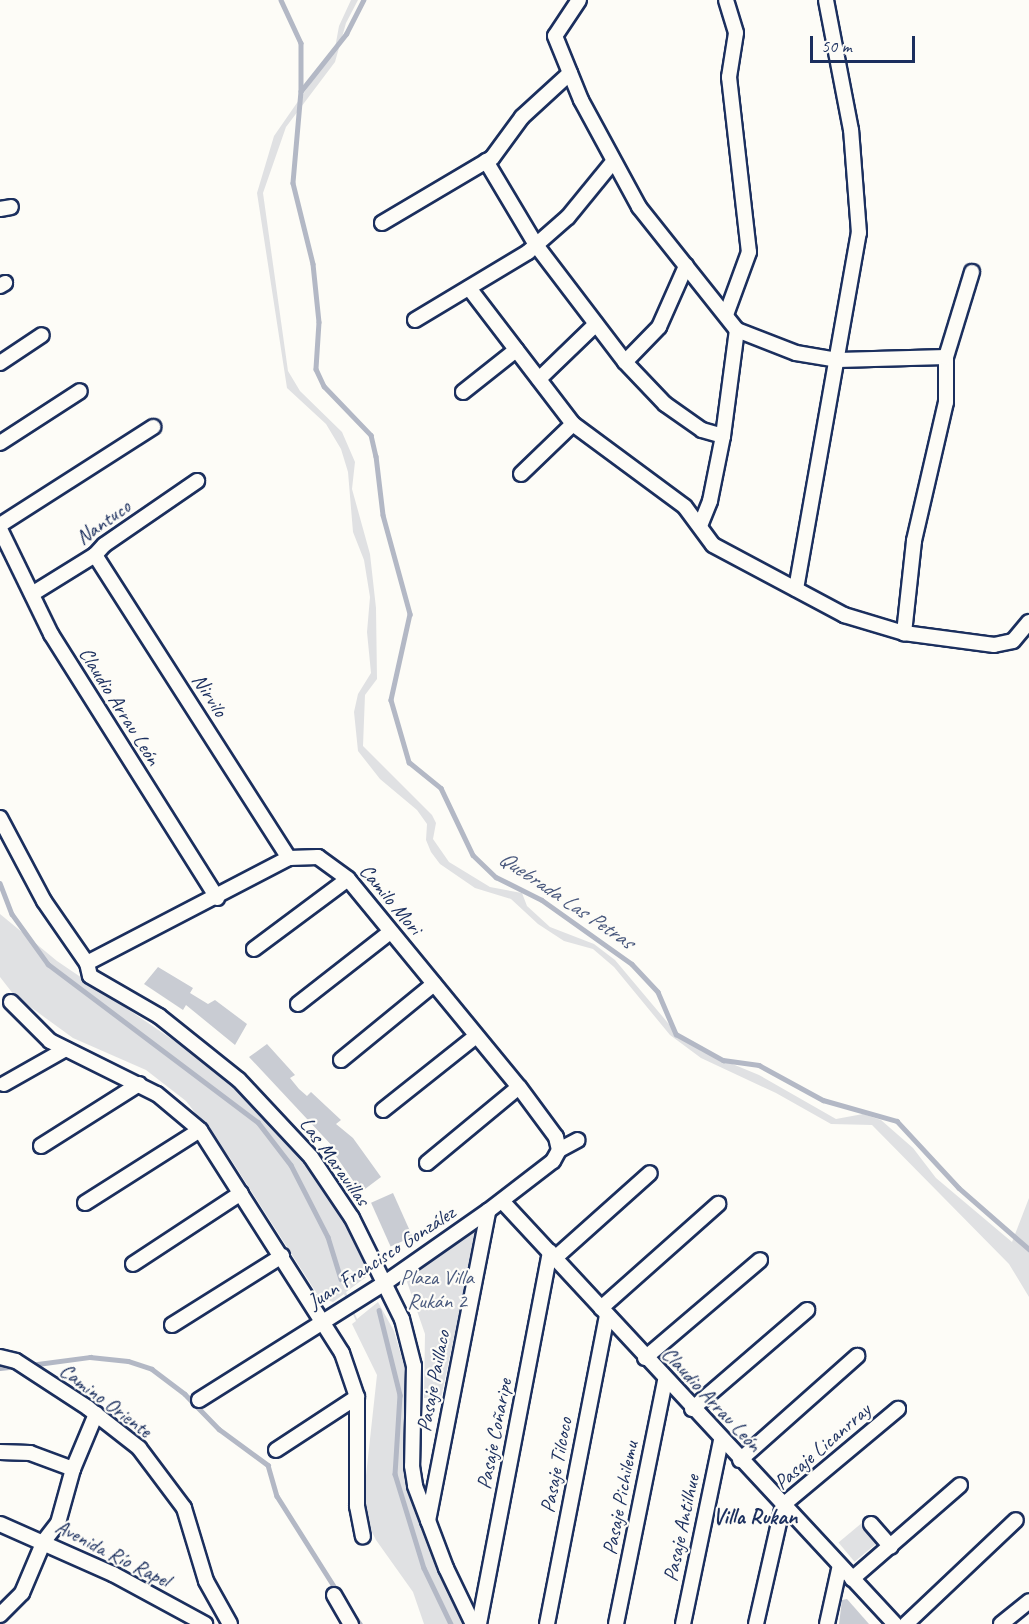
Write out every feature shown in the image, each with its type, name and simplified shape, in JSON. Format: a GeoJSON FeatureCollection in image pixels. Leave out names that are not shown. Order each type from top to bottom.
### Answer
{"type":"FeatureCollection","features":[{"type":"Feature","properties":{"kind":"street"},"geometry":{"type":"LineString","coordinates":[[579,0],[555,36],[612,163],[639,207],[737,330],[796,353],[838,360],[946,357]]}},
{"type":"Feature","properties":{"kind":"street"},"geometry":{"type":"LineString","coordinates":[[726,0],[736,33],[729,77],[750,252],[726,315]]}},
{"type":"Feature","properties":{"kind":"street"},"geometry":{"type":"LineString","coordinates":[[796,590],[859,233],[851,130],[826,0]]}},
{"type":"Feature","properties":{"kind":"street"},"geometry":{"type":"LineString","coordinates":[[382,223],[486,161],[522,117],[570,73]]}},
{"type":"Feature","properties":{"kind":"street"},"geometry":{"type":"LineString","coordinates":[[486,161],[536,245],[625,362],[665,404],[702,430],[723,436]]}},
{"type":"Feature","properties":{"kind":"street"},"geometry":{"type":"LineString","coordinates":[[415,320],[536,245],[568,217],[612,163]]}},
{"type":"Feature","properties":{"kind":"street"},"geometry":{"type":"LineString","coordinates":[[625,362],[659,327],[686,267]]}},
{"type":"Feature","properties":{"kind":"street"},"geometry":{"type":"LineString","coordinates":[[904,633],[914,541],[945,402],[946,357],[972,272]]}},
{"type":"Feature","properties":{"kind":"street"},"geometry":{"type":"LineString","coordinates":[[469,288],[573,424],[685,507],[713,545],[844,615],[904,633],[994,645],[1013,641],[1029,622]]}},
{"type":"Feature","properties":{"kind":"street"},"geometry":{"type":"LineString","coordinates":[[539,379],[596,324]]}},
{"type":"Feature","properties":{"kind":"street"},"geometry":{"type":"LineString","coordinates":[[700,526],[710,501],[723,436],[737,330]]}},
{"type":"Feature","properties":{"kind":"street"},"geometry":{"type":"LineString","coordinates":[[0,363],[42,335]]}},
{"type":"Feature","properties":{"kind":"street"},"geometry":{"type":"LineString","coordinates":[[463,392],[516,350]]}},
{"type":"Feature","properties":{"kind":"street"},"geometry":{"type":"LineString","coordinates":[[0,443],[80,392]]}},
{"type":"Feature","properties":{"kind":"street"},"geometry":{"type":"LineString","coordinates":[[521,474],[573,424]]}},
{"type":"Feature","properties":{"kind":"street"},"geometry":{"type":"LineString","coordinates":[[0,527],[153,427]]}},
{"type":"Feature","properties":{"kind":"street","name":"Nantuco"},"geometry":{"type":"LineString","coordinates":[[32,594],[95,555],[104,544],[197,481]]}},
{"type":"Feature","properties":{"kind":"street","name":"Claudio Arrau León"},"geometry":{"type":"LineString","coordinates":[[0,527],[32,594],[86,693],[217,898]]}},
{"type":"Feature","properties":{"kind":"street","name":"Nirvilo"},"geometry":{"type":"LineString","coordinates":[[95,555],[289,858]]}},
{"type":"Feature","properties":{"kind":"street","name":"Las Maravillas"},"geometry":{"type":"LineString","coordinates":[[0,818],[44,901],[87,963],[90,976],[187,1036],[272,1112],[332,1187],[371,1250],[402,1319],[414,1366],[412,1466],[428,1524],[473,1624]]}},
{"type":"Feature","properties":{"kind":"street","name":"Camilo Mori"},"geometry":{"type":"LineString","coordinates":[[87,963],[217,898],[289,858],[318,857],[348,879],[519,1087],[556,1137],[559,1149]]}},
{"type":"Feature","properties":{"kind":"street"},"geometry":{"type":"LineString","coordinates":[[254,949],[348,879]]}},
{"type":"Feature","properties":{"kind":"street"},"geometry":{"type":"LineString","coordinates":[[298,1004],[390,932]]}},
{"type":"Feature","properties":{"kind":"street"},"geometry":{"type":"LineString","coordinates":[[341,1060],[434,984]]}},
{"type":"Feature","properties":{"kind":"street"},"geometry":{"type":"LineString","coordinates":[[11,1002],[38,1032],[64,1050],[139,1084],[175,1107],[200,1130],[342,1353],[357,1397],[357,1506],[363,1536]]}},
{"type":"Feature","properties":{"kind":"street"},"geometry":{"type":"LineString","coordinates":[[383,1110],[476,1036]]}},
{"type":"Feature","properties":{"kind":"street"},"geometry":{"type":"LineString","coordinates":[[4,1084],[64,1050]]}},
{"type":"Feature","properties":{"kind":"street"},"geometry":{"type":"LineString","coordinates":[[41,1146],[139,1084]]}},
{"type":"Feature","properties":{"kind":"street"},"geometry":{"type":"LineString","coordinates":[[427,1163],[519,1087]]}},
{"type":"Feature","properties":{"kind":"street"},"geometry":{"type":"LineString","coordinates":[[86,1203],[200,1130]]}},
{"type":"Feature","properties":{"kind":"street","name":"Juan Francisco González"},"geometry":{"type":"LineString","coordinates":[[199,1400],[385,1283],[502,1201],[553,1161],[559,1149],[578,1140]]}},
{"type":"Feature","properties":{"kind":"street"},"geometry":{"type":"LineString","coordinates":[[553,1255],[650,1173]]}},
{"type":"Feature","properties":{"kind":"street"},"geometry":{"type":"LineString","coordinates":[[133,1264],[241,1193]]}},
{"type":"Feature","properties":{"kind":"street","name":"Claudio Arrau León"},"geometry":{"type":"LineString","coordinates":[[502,1201],[721,1441],[897,1624]]}},
{"type":"Feature","properties":{"kind":"street"},"geometry":{"type":"LineString","coordinates":[[604,1312],[718,1204]]}},
{"type":"Feature","properties":{"kind":"street","name":"Pasaje Paillaco"},"geometry":{"type":"LineString","coordinates":[[428,1524],[488,1211]]}},
{"type":"Feature","properties":{"kind":"street","name":"Pasaje Coñaripe"},"geometry":{"type":"LineString","coordinates":[[479,1624],[553,1255]]}},
{"type":"Feature","properties":{"kind":"street"},"geometry":{"type":"LineString","coordinates":[[172,1325],[282,1256]]}},
{"type":"Feature","properties":{"kind":"street"},"geometry":{"type":"LineString","coordinates":[[645,1358],[760,1260]]}},
{"type":"Feature","properties":{"kind":"street"},"geometry":{"type":"LineString","coordinates":[[692,1409],[807,1310]]}},
{"type":"Feature","properties":{"kind":"street","name":"Pasaje Tilcoco"},"geometry":{"type":"LineString","coordinates":[[547,1624],[604,1312]]}},
{"type":"Feature","properties":{"kind":"street"},"geometry":{"type":"LineString","coordinates":[[740,1460],[857,1356]]}},
{"type":"Feature","properties":{"kind":"street","name":"Camino Oriente"},"geometry":{"type":"LineString","coordinates":[[0,1357],[16,1361],[96,1414],[139,1448],[184,1508],[206,1581],[230,1624]]}},
{"type":"Feature","properties":{"kind":"street","name":"Pasaje Pichilemu"},"geometry":{"type":"LineString","coordinates":[[616,1624],[665,1381]]}},
{"type":"Feature","properties":{"kind":"street"},"geometry":{"type":"LineString","coordinates":[[276,1450],[357,1397]]}},
{"type":"Feature","properties":{"kind":"street","name":"Pasaje Licanrray"},"geometry":{"type":"LineString","coordinates":[[756,1624],[783,1505],[898,1409]]}},
{"type":"Feature","properties":{"kind":"street"},"geometry":{"type":"LineString","coordinates":[[2,1611],[22,1593],[44,1540],[58,1523],[73,1469],[96,1414]]}},
{"type":"Feature","properties":{"kind":"street","name":"Pasaje Antilhue"},"geometry":{"type":"LineString","coordinates":[[683,1624],[721,1441]]}},
{"type":"Feature","properties":{"kind":"street"},"geometry":{"type":"LineString","coordinates":[[0,1452],[30,1453],[73,1469]]}},
{"type":"Feature","properties":{"kind":"street"},"geometry":{"type":"LineString","coordinates":[[852,1579],[960,1485]]}},
{"type":"Feature","properties":{"kind":"street"},"geometry":{"type":"LineString","coordinates":[[897,1624],[1016,1521]]}},
{"type":"Feature","properties":{"kind":"street","name":"Avenida Río Rapel"},"geometry":{"type":"LineString","coordinates":[[0,1524],[44,1540],[205,1624]]}},
{"type":"Feature","properties":{"kind":"street"},"geometry":{"type":"LineString","coordinates":[[871,1524],[891,1547]]}},
{"type":"Feature","properties":{"kind":"street"},"geometry":{"type":"LineString","coordinates":[[827,1624],[840,1565]]}},
{"type":"Feature","properties":{"kind":"street"},"geometry":{"type":"LineString","coordinates":[[333,1594],[351,1624]]}},
{"type":"Feature","properties":{"kind":"street"},"geometry":{"type":"LineString","coordinates":[[1000,1624],[1029,1601]]}},
{"type":"Feature","properties":{"kind":"green space"},"geometry":{"type":"Polygon","coordinates":[[[351,0],[358,0],[346,23],[335,62],[286,127],[263,193],[288,371],[300,391],[342,432],[355,462],[352,489],[370,554],[376,608],[377,679],[365,695],[363,746],[432,815],[436,823],[433,839],[449,862],[490,887],[522,893],[527,906],[550,927],[594,944],[615,960],[673,1029],[701,1051],[759,1075],[836,1119],[863,1114],[881,1120],[913,1148],[936,1178],[1012,1242],[1029,1198],[1029,1297],[1009,1264],[872,1125],[831,1124],[776,1093],[701,1058],[670,1035],[614,967],[593,949],[564,941],[538,924],[511,899],[475,888],[440,864],[426,840],[427,824],[417,810],[380,779],[358,751],[354,712],[358,694],[371,673],[367,632],[370,597],[364,560],[353,532],[348,472],[341,449],[326,424],[287,388],[257,193],[274,136],[335,48],[339,26],[351,0]]]}},
{"type":"Feature","properties":{"kind":"green space"},"geometry":{"type":"Polygon","coordinates":[[[0,914],[57,961],[223,1074],[325,1188],[368,1265],[366,1277],[346,1292],[357,1319],[378,1302],[394,1331],[406,1372],[405,1455],[427,1538],[467,1624],[424,1624],[413,1592],[376,1540],[362,1512],[377,1375],[352,1324],[356,1321],[344,1294],[333,1302],[319,1297],[230,1158],[186,1101],[146,1070],[73,1038],[14,995],[0,977],[0,914]]]}},
{"type":"Feature","properties":{"kind":"green space","name":"Plaza Villa Rukán 2"},"geometry":{"type":"Polygon","coordinates":[[[477,1229],[441,1398],[424,1398],[425,1334],[406,1279],[477,1229]]]}},
{"type":"Feature","properties":{"kind":"green space"},"geometry":{"type":"Polygon","coordinates":[[[863,1522],[879,1541],[855,1562],[838,1543],[863,1522]]]}},
{"type":"Feature","properties":{"kind":"building"},"geometry":{"type":"Polygon","coordinates":[[[158,967],[193,988],[190,993],[208,1004],[215,1000],[247,1024],[235,1045],[186,1005],[183,1010],[144,984],[158,967]]]}},
{"type":"Feature","properties":{"kind":"building"},"geometry":{"type":"Polygon","coordinates":[[[267,1044],[295,1075],[290,1078],[299,1089],[307,1096],[311,1092],[341,1120],[336,1124],[353,1138],[381,1177],[361,1192],[333,1152],[336,1150],[249,1057],[267,1044]]]}},
{"type":"Feature","properties":{"kind":"building"},"geometry":{"type":"Polygon","coordinates":[[[393,1193],[413,1237],[391,1247],[371,1203],[393,1193]]]}},
{"type":"Feature","properties":{"kind":"building"},"geometry":{"type":"Polygon","coordinates":[[[847,1599],[869,1624],[839,1624],[842,1600],[847,1599]]]}},
{"type":"Feature","properties":{"kind":"waterway","name":"Quebrada Las Petras"},"geometry":{"type":"LineString","coordinates":[[281,0],[301,43],[301,91],[293,183],[313,264],[319,322],[316,369],[324,386],[371,435],[376,456],[383,515],[410,614],[391,700],[409,762],[441,788],[473,855],[496,877],[542,900],[632,964],[658,992],[676,1034],[723,1060],[759,1065],[823,1100],[897,1121],[959,1188],[1029,1249]]}},
{"type":"Feature","properties":{"kind":"waterway"},"geometry":{"type":"LineString","coordinates":[[301,91],[346,34],[363,0]]}},
{"type":"Feature","properties":{"kind":"waterway"},"geometry":{"type":"LineString","coordinates":[[0,883],[12,914],[48,964],[258,1122],[291,1165],[328,1237],[341,1279]]}},
{"type":"Feature","properties":{"kind":"waterway"},"geometry":{"type":"LineString","coordinates":[[379,1310],[400,1395],[395,1474],[424,1568],[451,1624]]}},
{"type":"Feature","properties":{"kind":"waterway"},"geometry":{"type":"LineString","coordinates":[[30,1365],[90,1357],[128,1361],[152,1369],[185,1394],[219,1429],[268,1465],[277,1496],[337,1591]]}},
{"type":"Feature","properties":{"kind":"waterway"},"geometry":{"type":"LineString","coordinates":[[0,1368],[18,1366]]}},
{"type":"Feature","properties":{"kind":"waterway"},"geometry":{"type":"LineString","coordinates":[[350,1610],[360,1624]]}},
{"type":"Feature","properties":{"kind":"district","name":"Villa Rukan"},"geometry":{"type":"Point","coordinates":[755,1518]}}]}
